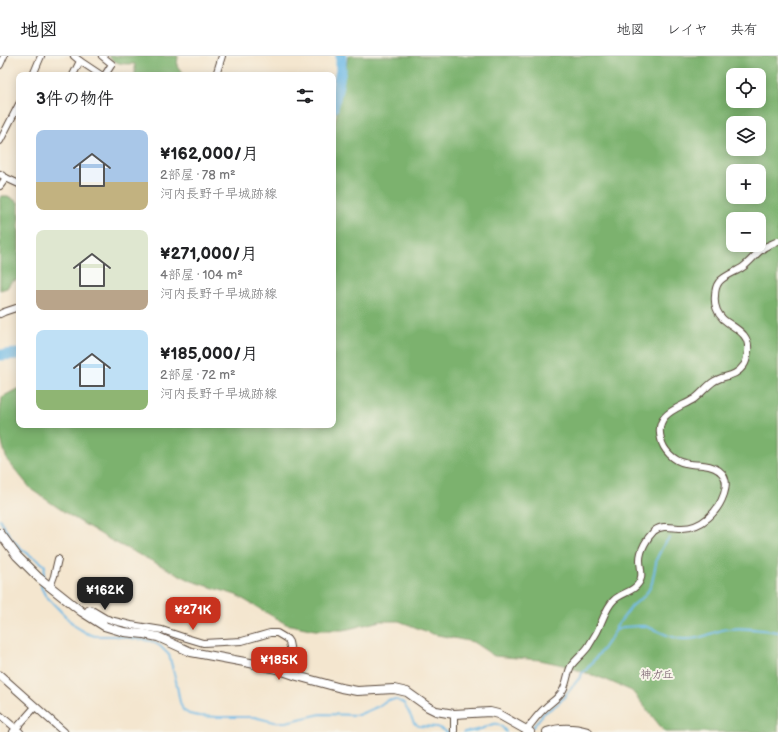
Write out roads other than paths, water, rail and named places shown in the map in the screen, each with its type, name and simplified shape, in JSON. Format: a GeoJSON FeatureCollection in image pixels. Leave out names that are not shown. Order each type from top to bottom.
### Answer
{"type":"FeatureCollection","features":[{"type":"Feature","properties":{"kind":"main road"},"geometry":{"type":"LineString","coordinates":[[0,533],[17,556],[45,582],[82,612],[104,626],[124,632],[158,636],[191,652],[277,669],[341,688],[357,691],[394,689],[407,692],[428,707],[454,716],[490,712],[498,714],[528,731]]}},
{"type":"Feature","properties":{"kind":"main road"},"geometry":{"type":"LineString","coordinates":[[547,732],[562,728],[579,729],[588,732]]}},
{"type":"Feature","properties":{"kind":"street"},"geometry":{"type":"LineString","coordinates":[[0,65],[4,56]]}},
{"type":"Feature","properties":{"kind":"street"},"geometry":{"type":"LineString","coordinates":[[34,72],[42,56]]}},
{"type":"Feature","properties":{"kind":"street"},"geometry":{"type":"LineString","coordinates":[[74,56],[97,72]]}},
{"type":"Feature","properties":{"kind":"street"},"geometry":{"type":"LineString","coordinates":[[102,56],[112,64],[107,72]]}},
{"type":"Feature","properties":{"kind":"street"},"geometry":{"type":"LineString","coordinates":[[217,72],[222,56]]}},
{"type":"Feature","properties":{"kind":"street"},"geometry":{"type":"LineString","coordinates":[[74,72],[80,60]]}},
{"type":"Feature","properties":{"kind":"street"},"geometry":{"type":"LineString","coordinates":[[0,141],[16,110]]}},
{"type":"Feature","properties":{"kind":"street"},"geometry":{"type":"LineString","coordinates":[[0,174],[16,183]]}},
{"type":"Feature","properties":{"kind":"street"},"geometry":{"type":"LineString","coordinates":[[0,186],[6,178]]}},
{"type":"Feature","properties":{"kind":"street"},"geometry":{"type":"LineString","coordinates":[[528,731],[543,709],[564,689],[568,673],[572,665],[588,647],[609,606],[622,594],[632,590],[638,585],[641,576],[640,559],[642,550],[648,539],[661,526],[683,528],[694,527],[702,523],[712,515],[720,503],[725,493],[726,484],[724,476],[719,470],[711,466],[685,463],[677,460],[669,454],[661,439],[660,428],[662,421],[667,414],[696,398],[713,382],[732,376],[740,370],[745,363],[748,354],[748,346],[745,338],[740,331],[722,318],[716,308],[714,300],[715,291],[722,280],[745,266],[764,247],[778,241]]}},
{"type":"Feature","properties":{"kind":"street"},"geometry":{"type":"LineString","coordinates":[[0,314],[16,308]]}},
{"type":"Feature","properties":{"kind":"street"},"geometry":{"type":"LineString","coordinates":[[45,582],[54,576],[58,559]]}},
{"type":"Feature","properties":{"kind":"street"},"geometry":{"type":"LineString","coordinates":[[104,626],[101,620],[88,610],[90,608],[105,618],[121,623],[162,630],[203,643],[242,641],[277,633],[289,642],[292,657],[297,670],[297,676]]}},
{"type":"Feature","properties":{"kind":"street"},"geometry":{"type":"LineString","coordinates":[[0,675],[64,732]]}},
{"type":"Feature","properties":{"kind":"street"},"geometry":{"type":"LineString","coordinates":[[0,715],[16,731],[35,706]]}},
{"type":"Feature","properties":{"kind":"street"},"geometry":{"type":"LineString","coordinates":[[454,716],[454,732]]}},
{"type":"Feature","properties":{"kind":"waterway"},"geometry":{"type":"LineString","coordinates":[[336,94],[341,70],[341,56]]}},
{"type":"Feature","properties":{"kind":"waterway"},"geometry":{"type":"LineString","coordinates":[[0,355],[16,354]]}},
{"type":"Feature","properties":{"kind":"waterway"},"geometry":{"type":"LineString","coordinates":[[0,519],[15,542],[29,555],[45,566],[43,577]]}},
{"type":"Feature","properties":{"kind":"waterway"},"geometry":{"type":"LineString","coordinates":[[616,629],[632,606],[648,591],[652,583],[657,558],[669,538]]}},
{"type":"Feature","properties":{"kind":"waterway"},"geometry":{"type":"LineString","coordinates":[[42,584],[41,587],[45,595],[75,626],[86,633],[95,636],[116,636],[151,641],[160,646],[169,655],[180,702],[183,710],[189,714],[218,717],[254,717],[274,722],[286,722],[321,714],[358,715],[389,700],[397,700],[404,704],[414,723],[419,726],[437,727],[447,732],[453,732]]}},
{"type":"Feature","properties":{"kind":"waterway"},"geometry":{"type":"LineString","coordinates":[[533,727],[543,714],[559,703],[603,649],[616,630],[623,627],[645,626],[678,639],[699,638],[722,630],[735,628],[778,632]]}},
{"type":"Feature","properties":{"kind":"waterway"},"geometry":{"type":"LineString","coordinates":[[464,732],[479,730],[492,724],[500,725],[506,732]]}},
{"type":"Feature","properties":{"kind":"district","name":"神ガ丘"},"geometry":{"type":"Point","coordinates":[657,674]}}]}
